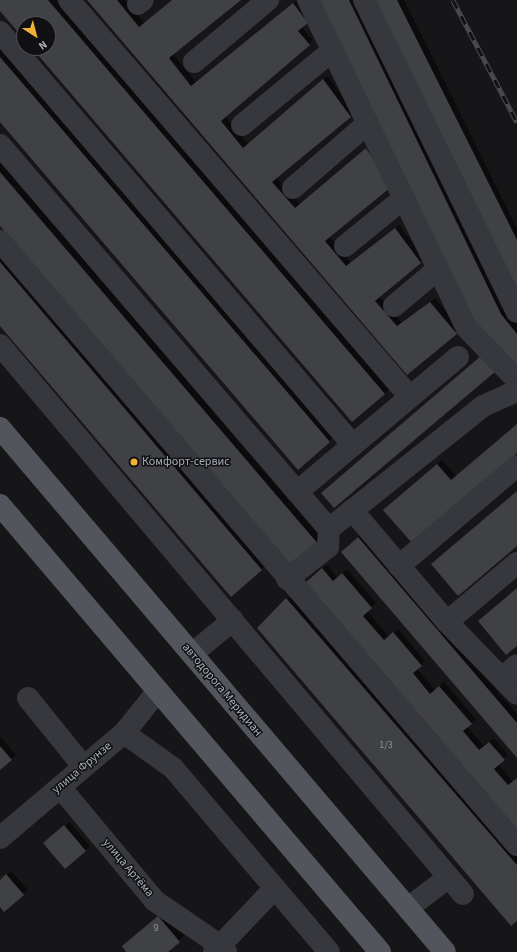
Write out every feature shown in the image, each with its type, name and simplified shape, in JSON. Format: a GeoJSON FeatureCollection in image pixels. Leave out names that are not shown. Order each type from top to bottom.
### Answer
{"type":"FeatureCollection","features":[{"type":"Feature","properties":{"kind":"main road","name":"автодорога Меридиан"},"geometry":{"type":"LineString","coordinates":[[0,428],[445,952]]}},
{"type":"Feature","properties":{"kind":"main road"},"geometry":{"type":"LineString","coordinates":[[0,505],[157,692],[380,952]]}},
{"type":"Feature","properties":{"kind":"street"},"geometry":{"type":"LineString","coordinates":[[69,0],[410,397]]}},
{"type":"Feature","properties":{"kind":"street"},"geometry":{"type":"LineString","coordinates":[[194,62],[268,0]]}},
{"type":"Feature","properties":{"kind":"street"},"geometry":{"type":"LineString","coordinates":[[308,0],[466,328],[517,380]]}},
{"type":"Feature","properties":{"kind":"street"},"geometry":{"type":"LineString","coordinates":[[364,0],[517,312]]}},
{"type":"Feature","properties":{"kind":"street"},"geometry":{"type":"LineString","coordinates":[[0,32],[354,445]]}},
{"type":"Feature","properties":{"kind":"street"},"geometry":{"type":"LineString","coordinates":[[242,125],[333,50]]}},
{"type":"Feature","properties":{"kind":"street"},"geometry":{"type":"LineString","coordinates":[[293,188],[368,123]]}},
{"type":"Feature","properties":{"kind":"street"},"geometry":{"type":"LineString","coordinates":[[0,145],[329,529],[328,548],[287,579]]}},
{"type":"Feature","properties":{"kind":"street"},"geometry":{"type":"LineString","coordinates":[[345,246],[404,198]]}},
{"type":"Feature","properties":{"kind":"street"},"geometry":{"type":"LineString","coordinates":[[0,240],[287,579],[517,845]]}},
{"type":"Feature","properties":{"kind":"street"},"geometry":{"type":"LineString","coordinates":[[394,306],[438,269]]}},
{"type":"Feature","properties":{"kind":"street"},"geometry":{"type":"LineString","coordinates":[[1,348],[233,620],[463,894]]}},
{"type":"Feature","properties":{"kind":"street"},"geometry":{"type":"LineString","coordinates":[[297,492],[458,357]]}},
{"type":"Feature","properties":{"kind":"street"},"geometry":{"type":"LineString","coordinates":[[329,529],[483,406],[517,391]]}},
{"type":"Feature","properties":{"kind":"street"},"geometry":{"type":"LineString","coordinates":[[399,566],[517,466]]}},
{"type":"Feature","properties":{"kind":"street"},"geometry":{"type":"LineString","coordinates":[[352,510],[447,622],[509,672],[517,694]]}},
{"type":"Feature","properties":{"kind":"street"},"geometry":{"type":"LineString","coordinates":[[447,622],[517,563]]}},
{"type":"Feature","properties":{"kind":"street"},"geometry":{"type":"LineString","coordinates":[[192,654],[233,620]]}},
{"type":"Feature","properties":{"kind":"street","name":"улица Фрунзе"},"geometry":{"type":"LineString","coordinates":[[0,838],[83,766],[124,733],[157,692]]}},
{"type":"Feature","properties":{"kind":"street"},"geometry":{"type":"LineString","coordinates":[[28,698],[83,766]]}},
{"type":"Feature","properties":{"kind":"street"},"geometry":{"type":"LineString","coordinates":[[124,733],[174,768],[329,952]]}},
{"type":"Feature","properties":{"kind":"street","name":"улица Артёма"},"geometry":{"type":"LineString","coordinates":[[60,787],[155,901],[220,950]]}},
{"type":"Feature","properties":{"kind":"street"},"geometry":{"type":"LineString","coordinates":[[408,908],[449,877]]}},
{"type":"Feature","properties":{"kind":"street"},"geometry":{"type":"LineString","coordinates":[[220,950],[276,888]]}},
{"type":"Feature","properties":{"kind":"building"},"geometry":{"type":"Polygon","coordinates":[[[0,0],[48,0],[385,394],[352,422],[39,56],[56,56],[56,16],[16,16],[16,30],[0,11],[0,0]]]}},
{"type":"Feature","properties":{"kind":"building"},"geometry":{"type":"Polygon","coordinates":[[[87,0],[117,0],[139,27],[172,0],[241,0],[169,58],[191,86],[293,3],[308,23],[298,31],[310,45],[221,121],[243,148],[323,79],[351,117],[272,182],[295,208],[366,148],[391,187],[325,241],[346,266],[395,228],[421,263],[375,301],[397,326],[430,302],[457,334],[407,375],[87,0]]]}},
{"type":"Feature","properties":{"kind":"building"},"geometry":{"type":"Polygon","coordinates":[[[319,0],[349,0],[501,314],[517,334],[517,377],[477,327],[319,0]]]}},
{"type":"Feature","properties":{"kind":"building"},"geometry":{"type":"Polygon","coordinates":[[[373,0],[397,0],[517,240],[517,290],[373,0]]]}},
{"type":"Feature","properties":{"kind":"building"},"geometry":{"type":"Polygon","coordinates":[[[0,57],[330,442],[298,470],[0,122],[0,57]]]}},
{"type":"Feature","properties":{"kind":"building"},"geometry":{"type":"Polygon","coordinates":[[[0,172],[319,545],[292,568],[0,226],[0,172]]]}},
{"type":"Feature","properties":{"kind":"building"},"geometry":{"type":"Polygon","coordinates":[[[0,262],[262,570],[231,597],[0,326],[0,262]]]}},
{"type":"Feature","properties":{"kind":"building"},"geometry":{"type":"Polygon","coordinates":[[[482,355],[496,371],[334,508],[321,493],[482,355]]]}},
{"type":"Feature","properties":{"kind":"building"},"geometry":{"type":"Polygon","coordinates":[[[517,424],[517,453],[412,543],[383,510],[437,464],[451,480],[517,424]]]}},
{"type":"Feature","properties":{"kind":"building"},"geometry":{"type":"Polygon","coordinates":[[[517,491],[517,546],[458,596],[431,564],[517,491]]]}},
{"type":"Feature","properties":{"kind":"building"},"geometry":{"type":"Polygon","coordinates":[[[358,537],[517,723],[517,758],[341,552],[358,537]]]}},
{"type":"Feature","properties":{"kind":"building"},"geometry":{"type":"Polygon","coordinates":[[[322,568],[333,581],[342,573],[372,608],[363,616],[384,640],[393,632],[422,666],[413,673],[430,694],[439,686],[472,724],[463,731],[479,750],[489,742],[505,760],[494,769],[508,785],[517,778],[517,832],[304,584],[322,568]]]}},
{"type":"Feature","properties":{"kind":"building"},"geometry":{"type":"Polygon","coordinates":[[[517,588],[517,646],[506,655],[478,621],[517,588]]]}},
{"type":"Feature","properties":{"kind":"building"},"geometry":{"type":"Polygon","coordinates":[[[286,598],[517,865],[517,921],[511,926],[257,628],[286,598]]]}},
{"type":"Feature","properties":{"kind":"building"},"geometry":{"type":"Polygon","coordinates":[[[0,746],[12,760],[0,770],[0,746]]]}},
{"type":"Feature","properties":{"kind":"building"},"geometry":{"type":"Polygon","coordinates":[[[64,825],[86,851],[65,869],[43,843],[64,825]]]}},
{"type":"Feature","properties":{"kind":"building"},"geometry":{"type":"Polygon","coordinates":[[[6,874],[24,895],[4,912],[0,907],[0,880],[6,874]]]}},
{"type":"Feature","properties":{"kind":"building"},"geometry":{"type":"Polygon","coordinates":[[[158,916],[180,942],[168,952],[126,952],[122,946],[158,916]]]}},
{"type":"Feature","properties":{"kind":"railway"},"geometry":{"type":"LineString","coordinates":[[453,0],[517,122]]}},
{"type":"Feature","properties":{"kind":"place","name":"Комфорт-сервис"},"geometry":{"type":"Point","coordinates":[134,462]}}]}
